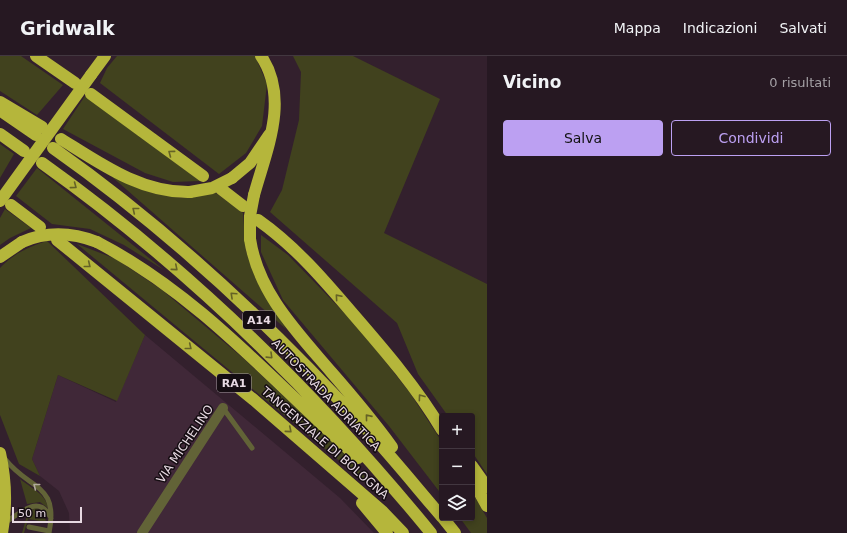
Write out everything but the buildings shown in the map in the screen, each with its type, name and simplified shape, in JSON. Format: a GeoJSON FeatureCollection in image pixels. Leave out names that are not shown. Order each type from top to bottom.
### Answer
{"type":"FeatureCollection","features":[{"type":"Feature","properties":{"kind":"highway"},"geometry":{"type":"LineString","coordinates":[[36,56],[75,83]]}},
{"type":"Feature","properties":{"kind":"highway"},"geometry":{"type":"LineString","coordinates":[[40,227],[6,203],[105,56]]}},
{"type":"Feature","properties":{"kind":"highway"},"geometry":{"type":"LineString","coordinates":[[261,56],[272,79],[275,109],[268,155],[254,195],[250,216],[250,239],[254,261],[260,276],[276,304],[379,430],[439,512]]}},
{"type":"Feature","properties":{"kind":"highway"},"geometry":{"type":"LineString","coordinates":[[91,94],[203,176]]}},
{"type":"Feature","properties":{"kind":"highway"},"geometry":{"type":"LineString","coordinates":[[0,102],[39,131],[0,111]]}},
{"type":"Feature","properties":{"kind":"highway","name":"AUTOSTRADA ADRIATICA"},"geometry":{"type":"LineString","coordinates":[[272,130],[250,162],[232,178],[212,188],[190,192],[163,190],[128,178],[57,143],[110,190],[186,252],[284,343],[368,430],[439,512]]}},
{"type":"Feature","properties":{"kind":"highway"},"geometry":{"type":"LineString","coordinates":[[0,134],[24,151]]}},
{"type":"Feature","properties":{"kind":"highway","name":"AUTOSTRADA ADRIATICA"},"geometry":{"type":"LineString","coordinates":[[42,163],[137,236],[228,316],[277,363],[349,437],[431,533]]}},
{"type":"Feature","properties":{"kind":"highway"},"geometry":{"type":"LineString","coordinates":[[221,189],[243,206]]}},
{"type":"Feature","properties":{"kind":"highway"},"geometry":{"type":"LineString","coordinates":[[258,220],[296,251],[321,277],[399,368],[439,423]]}},
{"type":"Feature","properties":{"kind":"highway"},"geometry":{"type":"LineString","coordinates":[[0,257],[22,242],[39,236],[57,234],[74,235],[97,242],[143,268],[207,317],[400,496]]}},
{"type":"Feature","properties":{"kind":"highway","name":"TANGENZIALE DI BOLOGNA"},"geometry":{"type":"LineString","coordinates":[[57,240],[305,443],[382,511],[403,533]]}},
{"type":"Feature","properties":{"kind":"highway"},"geometry":{"type":"LineString","coordinates":[[434,417],[439,425]]}},
{"type":"Feature","properties":{"kind":"highway"},"geometry":{"type":"LineString","coordinates":[[305,443],[371,513],[387,533]]}},
{"type":"Feature","properties":{"kind":"highway"},"geometry":{"type":"LineString","coordinates":[[0,452],[5,475],[6,491],[3,528]]}},
{"type":"Feature","properties":{"kind":"highway"},"geometry":{"type":"LineString","coordinates":[[475,470],[487,487]]}},
{"type":"Feature","properties":{"kind":"highway"},"geometry":{"type":"LineString","coordinates":[[475,485],[487,506]]}},
{"type":"Feature","properties":{"kind":"highway"},"geometry":{"type":"LineString","coordinates":[[446,521],[454,531]]}},
{"type":"Feature","properties":{"kind":"street","name":"VIA MICHELINO"},"geometry":{"type":"LineString","coordinates":[[142,533],[223,408]]}},
{"type":"Feature","properties":{"kind":"lane","name":"VIA MICHELINO"},"geometry":{"type":"LineString","coordinates":[[223,408],[252,448]]}},
{"type":"Feature","properties":{"kind":"lane"},"geometry":{"type":"LineString","coordinates":[[0,452],[18,472],[46,494],[52,508],[52,519],[49,532],[29,527]]}},
{"type":"Feature","properties":{"kind":"lane"},"geometry":{"type":"LineString","coordinates":[[3,528],[30,507],[35,506],[44,508],[52,519]]}},
{"type":"Feature","properties":{"kind":"shaded area"},"geometry":{"type":"Polygon","coordinates":[[[0,56],[21,56],[63,85],[37,115],[0,91],[0,56]]]}},
{"type":"Feature","properties":{"kind":"shaded area"},"geometry":{"type":"Polygon","coordinates":[[[117,56],[255,56],[267,84],[262,126],[246,153],[219,174],[100,83],[107,68],[117,56]]]}},
{"type":"Feature","properties":{"kind":"shaded area"},"geometry":{"type":"Polygon","coordinates":[[[293,56],[353,56],[440,99],[384,233],[487,284],[487,474],[475,456],[475,413],[446,413],[418,374],[397,323],[270,212],[282,190],[299,120],[301,72],[293,56]]]}},
{"type":"Feature","properties":{"kind":"shaded area"},"geometry":{"type":"Polygon","coordinates":[[[85,96],[200,181],[173,182],[145,173],[63,129],[85,96]]]}},
{"type":"Feature","properties":{"kind":"shaded area"},"geometry":{"type":"Polygon","coordinates":[[[0,144],[14,154],[0,178],[0,144]]]}},
{"type":"Feature","properties":{"kind":"shaded area"},"geometry":{"type":"Polygon","coordinates":[[[37,168],[164,270],[124,245],[90,229],[52,224],[16,196],[37,168]]]}},
{"type":"Feature","properties":{"kind":"shaded area"},"geometry":{"type":"Polygon","coordinates":[[[111,176],[153,193],[182,198],[216,193],[243,213],[246,251],[256,279],[286,329],[111,176]]]}},
{"type":"Feature","properties":{"kind":"shaded area"},"geometry":{"type":"Polygon","coordinates":[[[5,209],[31,228],[10,238],[0,245],[0,218],[5,209]]]}},
{"type":"Feature","properties":{"kind":"shaded area"},"geometry":{"type":"Polygon","coordinates":[[[261,235],[288,255],[359,328],[410,393],[439,437],[439,491],[389,426],[283,300],[261,252],[261,235]]]}},
{"type":"Feature","properties":{"kind":"shaded area"},"geometry":{"type":"Polygon","coordinates":[[[47,241],[145,335],[117,401],[58,375],[32,459],[40,476],[19,464],[0,415],[0,268],[21,252],[47,241]]]}},
{"type":"Feature","properties":{"kind":"shaded area"},"geometry":{"type":"Polygon","coordinates":[[[77,244],[116,259],[162,290],[243,358],[347,456],[382,496],[77,244]]]}},
{"type":"Feature","properties":{"kind":"shaded area"},"geometry":{"type":"Polygon","coordinates":[[[145,335],[340,498],[374,533],[70,533],[69,513],[59,491],[40,476],[32,459],[58,375],[116,402],[145,335]]]}},
{"type":"Feature","properties":{"kind":"shaded area"},"geometry":{"type":"Polygon","coordinates":[[[20,479],[41,495],[47,503],[48,508],[40,502],[27,504],[20,479]]]}},
{"type":"Feature","properties":{"kind":"shaded area"},"geometry":{"type":"Polygon","coordinates":[[[475,497],[487,518],[487,533],[471,533],[462,521],[475,521],[475,497]]]}},
{"type":"Feature","properties":{"kind":"shaded area"},"geometry":{"type":"Polygon","coordinates":[[[35,508],[44,512],[46,522],[28,519],[24,533],[22,533],[28,512],[35,508]]]}}]}
